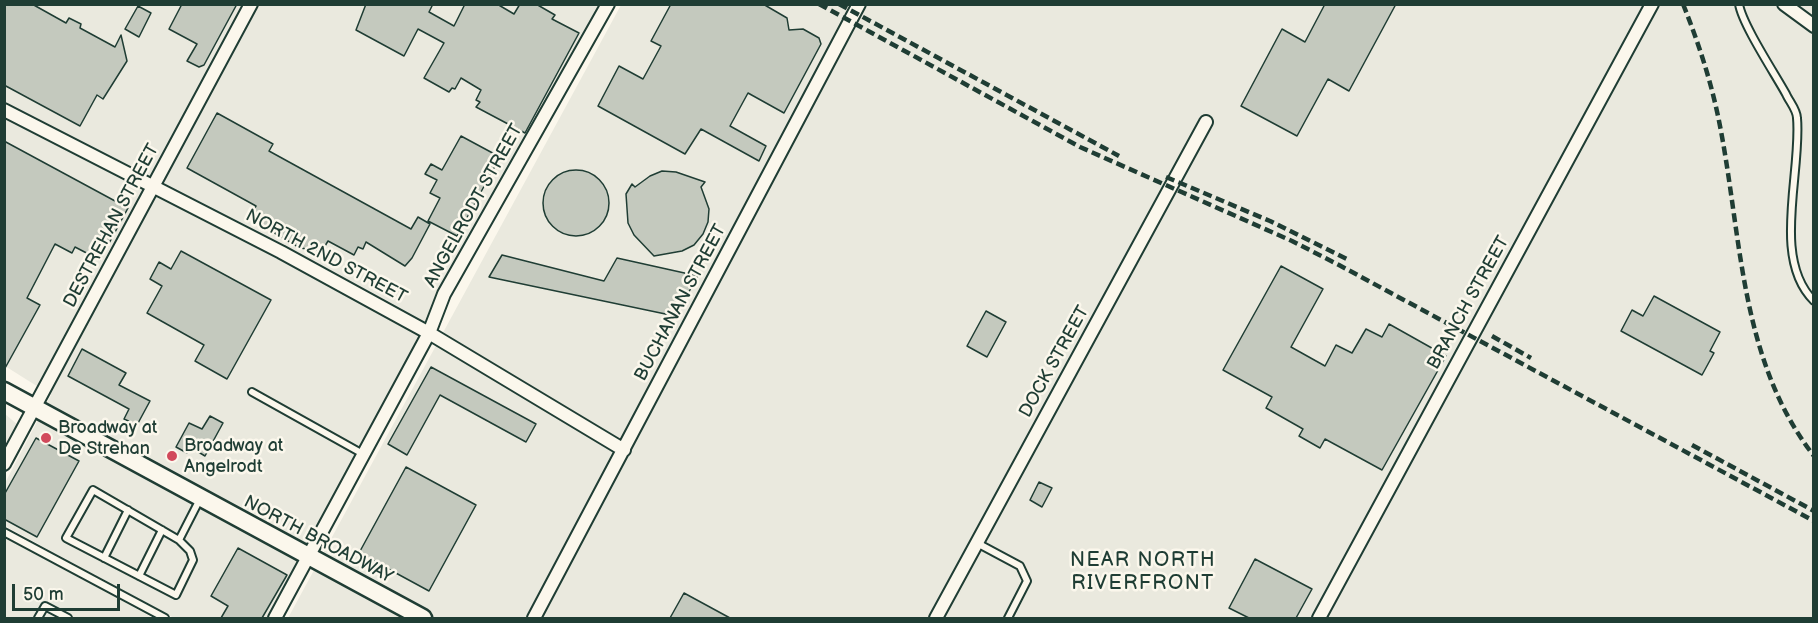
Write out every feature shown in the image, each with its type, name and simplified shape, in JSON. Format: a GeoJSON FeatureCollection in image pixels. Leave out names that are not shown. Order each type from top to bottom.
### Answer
{"type":"FeatureCollection","features":[{"type":"Feature","properties":{"kind":"main road","name":"NORTH BROADWAY"},"geometry":{"type":"LineString","coordinates":[[4,391],[423,618]]}},
{"type":"Feature","properties":{"kind":"street","name":"DESTREHAN STREET"},"geometry":{"type":"LineString","coordinates":[[4,464],[251,4]]}},
{"type":"Feature","properties":{"kind":"street","name":"ANGELRODT STREET"},"geometry":{"type":"LineString","coordinates":[[275,618],[429,333],[444,294],[608,4]]}},
{"type":"Feature","properties":{"kind":"street","name":"BUCHANAN STREET"},"geometry":{"type":"LineString","coordinates":[[534,618],[859,4]]}},
{"type":"Feature","properties":{"kind":"street","name":"BRANCH STREET"},"geometry":{"type":"LineString","coordinates":[[1319,618],[1652,4]]}},
{"type":"Feature","properties":{"kind":"street"},"geometry":{"type":"LineString","coordinates":[[1784,4],[1814,26]]}},
{"type":"Feature","properties":{"kind":"street","name":"NORTH 2ND STREET"},"geometry":{"type":"LineString","coordinates":[[4,110],[281,252],[429,333],[624,450]]}},
{"type":"Feature","properties":{"kind":"street","name":"DOCK STREET"},"geometry":{"type":"LineString","coordinates":[[936,618],[1206,122]]}},
{"type":"Feature","properties":{"kind":"lane"},"geometry":{"type":"LineString","coordinates":[[1739,4],[1797,116],[1797,169],[1790,233],[1796,268],[1806,293],[1814,301]]}},
{"type":"Feature","properties":{"kind":"lane"},"geometry":{"type":"LineString","coordinates":[[252,392],[364,454]]}},
{"type":"Feature","properties":{"kind":"lane"},"geometry":{"type":"LineString","coordinates":[[93,490],[162,530],[179,540],[190,551],[193,560],[176,595],[66,538],[93,490]]}},
{"type":"Feature","properties":{"kind":"lane"},"geometry":{"type":"LineString","coordinates":[[179,540],[201,499]]}},
{"type":"Feature","properties":{"kind":"lane"},"geometry":{"type":"LineString","coordinates":[[104,558],[128,510]]}},
{"type":"Feature","properties":{"kind":"lane"},"geometry":{"type":"LineString","coordinates":[[139,576],[162,530]]}},
{"type":"Feature","properties":{"kind":"lane"},"geometry":{"type":"LineString","coordinates":[[4,532],[165,618]]}},
{"type":"Feature","properties":{"kind":"lane"},"geometry":{"type":"LineString","coordinates":[[977,543],[1020,566],[1027,581],[1008,618]]}},
{"type":"Feature","properties":{"kind":"lane"},"geometry":{"type":"LineString","coordinates":[[38,618],[45,606],[68,618]]}},
{"type":"Feature","properties":{"kind":"shaded area"},"geometry":{"type":"Polygon","coordinates":[[[5,5],[600,5],[270,618],[174,618],[5,526],[5,483],[51,395],[5,366],[5,5]]]}},
{"type":"Feature","properties":{"kind":"shaded area"},"geometry":{"type":"Polygon","coordinates":[[[621,5],[1813,5],[1813,618],[288,618],[621,5]]]}},
{"type":"Feature","properties":{"kind":"shaded area"},"geometry":{"type":"Polygon","coordinates":[[[5,414],[18,425],[5,450],[5,414]]]}},
{"type":"Feature","properties":{"kind":"shaded area"},"geometry":{"type":"Polygon","coordinates":[[[5,536],[153,618],[5,618],[5,536]]]}},
{"type":"Feature","properties":{"kind":"building"},"geometry":{"type":"Polygon","coordinates":[[[4,4],[32,4],[66,23],[69,18],[81,24],[80,28],[115,47],[121,35],[127,61],[103,99],[97,95],[80,126],[4,85],[4,4]]]}},
{"type":"Feature","properties":{"kind":"building"},"geometry":{"type":"Polygon","coordinates":[[[182,4],[237,4],[204,65],[199,67],[187,61],[197,44],[169,29],[182,4]]]}},
{"type":"Feature","properties":{"kind":"building"},"geometry":{"type":"Polygon","coordinates":[[[366,4],[433,4],[429,12],[454,26],[465,4],[497,4],[514,14],[520,4],[536,4],[555,15],[552,19],[579,33],[525,133],[476,107],[480,102],[476,100],[481,90],[461,78],[455,89],[452,88],[449,92],[424,78],[444,43],[418,29],[404,56],[356,30],[366,4]]]}},
{"type":"Feature","properties":{"kind":"building"},"geometry":{"type":"Polygon","coordinates":[[[671,4],[763,4],[787,18],[789,30],[803,29],[819,38],[821,44],[784,113],[748,93],[730,126],[766,146],[759,161],[701,129],[685,154],[598,106],[619,66],[643,79],[661,46],[651,41],[671,4]]]}},
{"type":"Feature","properties":{"kind":"building"},"geometry":{"type":"Polygon","coordinates":[[[1325,4],[1396,4],[1349,91],[1328,79],[1297,136],[1241,106],[1282,29],[1305,42],[1325,4]]]}},
{"type":"Feature","properties":{"kind":"building"},"geometry":{"type":"Polygon","coordinates":[[[138,6],[151,13],[139,37],[125,29],[138,6]]]}},
{"type":"Feature","properties":{"kind":"building"},"geometry":{"type":"Polygon","coordinates":[[[217,113],[273,144],[269,151],[411,229],[418,217],[430,224],[412,258],[405,266],[366,242],[363,249],[358,247],[354,255],[328,241],[322,251],[300,248],[249,218],[256,206],[187,168],[217,113]]]}},
{"type":"Feature","properties":{"kind":"building"},"geometry":{"type":"Polygon","coordinates":[[[461,136],[500,157],[457,236],[428,221],[440,198],[430,193],[437,180],[425,174],[431,164],[442,170],[461,136]]]}},
{"type":"Feature","properties":{"kind":"building"},"geometry":{"type":"Polygon","coordinates":[[[4,141],[128,208],[100,260],[75,247],[72,253],[55,244],[27,298],[40,305],[4,370],[4,141]]]}},
{"type":"Feature","properties":{"kind":"building"},"geometry":{"type":"Polygon","coordinates":[[[576,170],[589,173],[599,180],[606,190],[609,203],[606,216],[599,226],[589,233],[576,236],[563,233],[553,226],[546,216],[543,203],[546,190],[553,180],[563,173],[576,170]]]}},
{"type":"Feature","properties":{"kind":"building"},"geometry":{"type":"Polygon","coordinates":[[[662,171],[676,172],[705,182],[701,187],[709,209],[708,222],[703,234],[694,245],[682,251],[654,256],[634,235],[628,223],[626,194],[632,184],[635,187],[650,176],[662,171]]]}},
{"type":"Feature","properties":{"kind":"building"},"geometry":{"type":"Polygon","coordinates":[[[181,251],[271,300],[227,379],[195,361],[204,345],[147,313],[162,286],[150,279],[159,262],[171,269],[181,251]]]}},
{"type":"Feature","properties":{"kind":"building"},"geometry":{"type":"Polygon","coordinates":[[[502,255],[604,281],[617,258],[698,276],[675,316],[489,277],[502,255]]]}},
{"type":"Feature","properties":{"kind":"building"},"geometry":{"type":"Polygon","coordinates":[[[1281,266],[1323,289],[1291,347],[1325,366],[1336,345],[1352,353],[1366,329],[1382,337],[1389,324],[1446,356],[1382,470],[1325,439],[1320,448],[1299,436],[1303,429],[1266,408],[1272,397],[1223,370],[1281,266]]]}},
{"type":"Feature","properties":{"kind":"building"},"geometry":{"type":"Polygon","coordinates":[[[1654,296],[1720,332],[1710,351],[1714,353],[1702,375],[1621,331],[1632,310],[1643,316],[1654,296]]]}},
{"type":"Feature","properties":{"kind":"building"},"geometry":{"type":"Polygon","coordinates":[[[986,311],[1006,322],[987,357],[967,346],[986,311]]]}},
{"type":"Feature","properties":{"kind":"building"},"geometry":{"type":"Polygon","coordinates":[[[82,349],[126,373],[119,385],[150,401],[137,425],[124,419],[129,409],[68,376],[82,349]]]}},
{"type":"Feature","properties":{"kind":"building"},"geometry":{"type":"Polygon","coordinates":[[[431,367],[536,424],[526,442],[440,395],[407,455],[388,444],[431,367]]]}},
{"type":"Feature","properties":{"kind":"building"},"geometry":{"type":"Polygon","coordinates":[[[210,416],[223,423],[205,456],[190,447],[187,453],[176,447],[189,423],[202,429],[210,416]]]}},
{"type":"Feature","properties":{"kind":"building"},"geometry":{"type":"Polygon","coordinates":[[[36,438],[79,461],[37,537],[4,519],[4,495],[36,438]]]}},
{"type":"Feature","properties":{"kind":"building"},"geometry":{"type":"Polygon","coordinates":[[[406,467],[476,505],[429,591],[359,553],[406,467]]]}},
{"type":"Feature","properties":{"kind":"building"},"geometry":{"type":"Polygon","coordinates":[[[1039,482],[1052,488],[1042,507],[1030,500],[1039,482]]]}},
{"type":"Feature","properties":{"kind":"building"},"geometry":{"type":"Polygon","coordinates":[[[238,548],[287,575],[262,618],[221,618],[228,606],[211,596],[238,548]]]}},
{"type":"Feature","properties":{"kind":"building"},"geometry":{"type":"Polygon","coordinates":[[[1255,559],[1312,589],[1296,618],[1249,618],[1229,608],[1255,559]]]}},
{"type":"Feature","properties":{"kind":"building"},"geometry":{"type":"Polygon","coordinates":[[[684,593],[730,618],[670,618],[684,593]]]}},
{"type":"Feature","properties":{"kind":"railway"},"geometry":{"type":"LineString","coordinates":[[819,4],[1080,147],[1292,241],[1339,265],[1814,521]]}},
{"type":"Feature","properties":{"kind":"railway"},"geometry":{"type":"LineString","coordinates":[[839,4],[1119,156]]}},
{"type":"Feature","properties":{"kind":"railway"},"geometry":{"type":"LineString","coordinates":[[1683,4],[1717,110],[1740,255],[1758,340],[1771,380],[1790,419],[1814,456]]}},
{"type":"Feature","properties":{"kind":"railway"},"geometry":{"type":"LineString","coordinates":[[1166,177],[1270,221],[1349,260]]}},
{"type":"Feature","properties":{"kind":"railway"},"geometry":{"type":"LineString","coordinates":[[1492,336],[1531,358]]}},
{"type":"Feature","properties":{"kind":"railway"},"geometry":{"type":"LineString","coordinates":[[1692,445],[1814,511]]}},
{"type":"Feature","properties":{"kind":"place","name":"Broadway at De Strehan"},"geometry":{"type":"Point","coordinates":[46,438]}},
{"type":"Feature","properties":{"kind":"place","name":"Broadway at Angelrodt"},"geometry":{"type":"Point","coordinates":[172,456]}},
{"type":"Feature","properties":{"kind":"district","name":"NEAR NORTH RIVERFRONT"},"geometry":{"type":"Point","coordinates":[1143,572]}}]}
